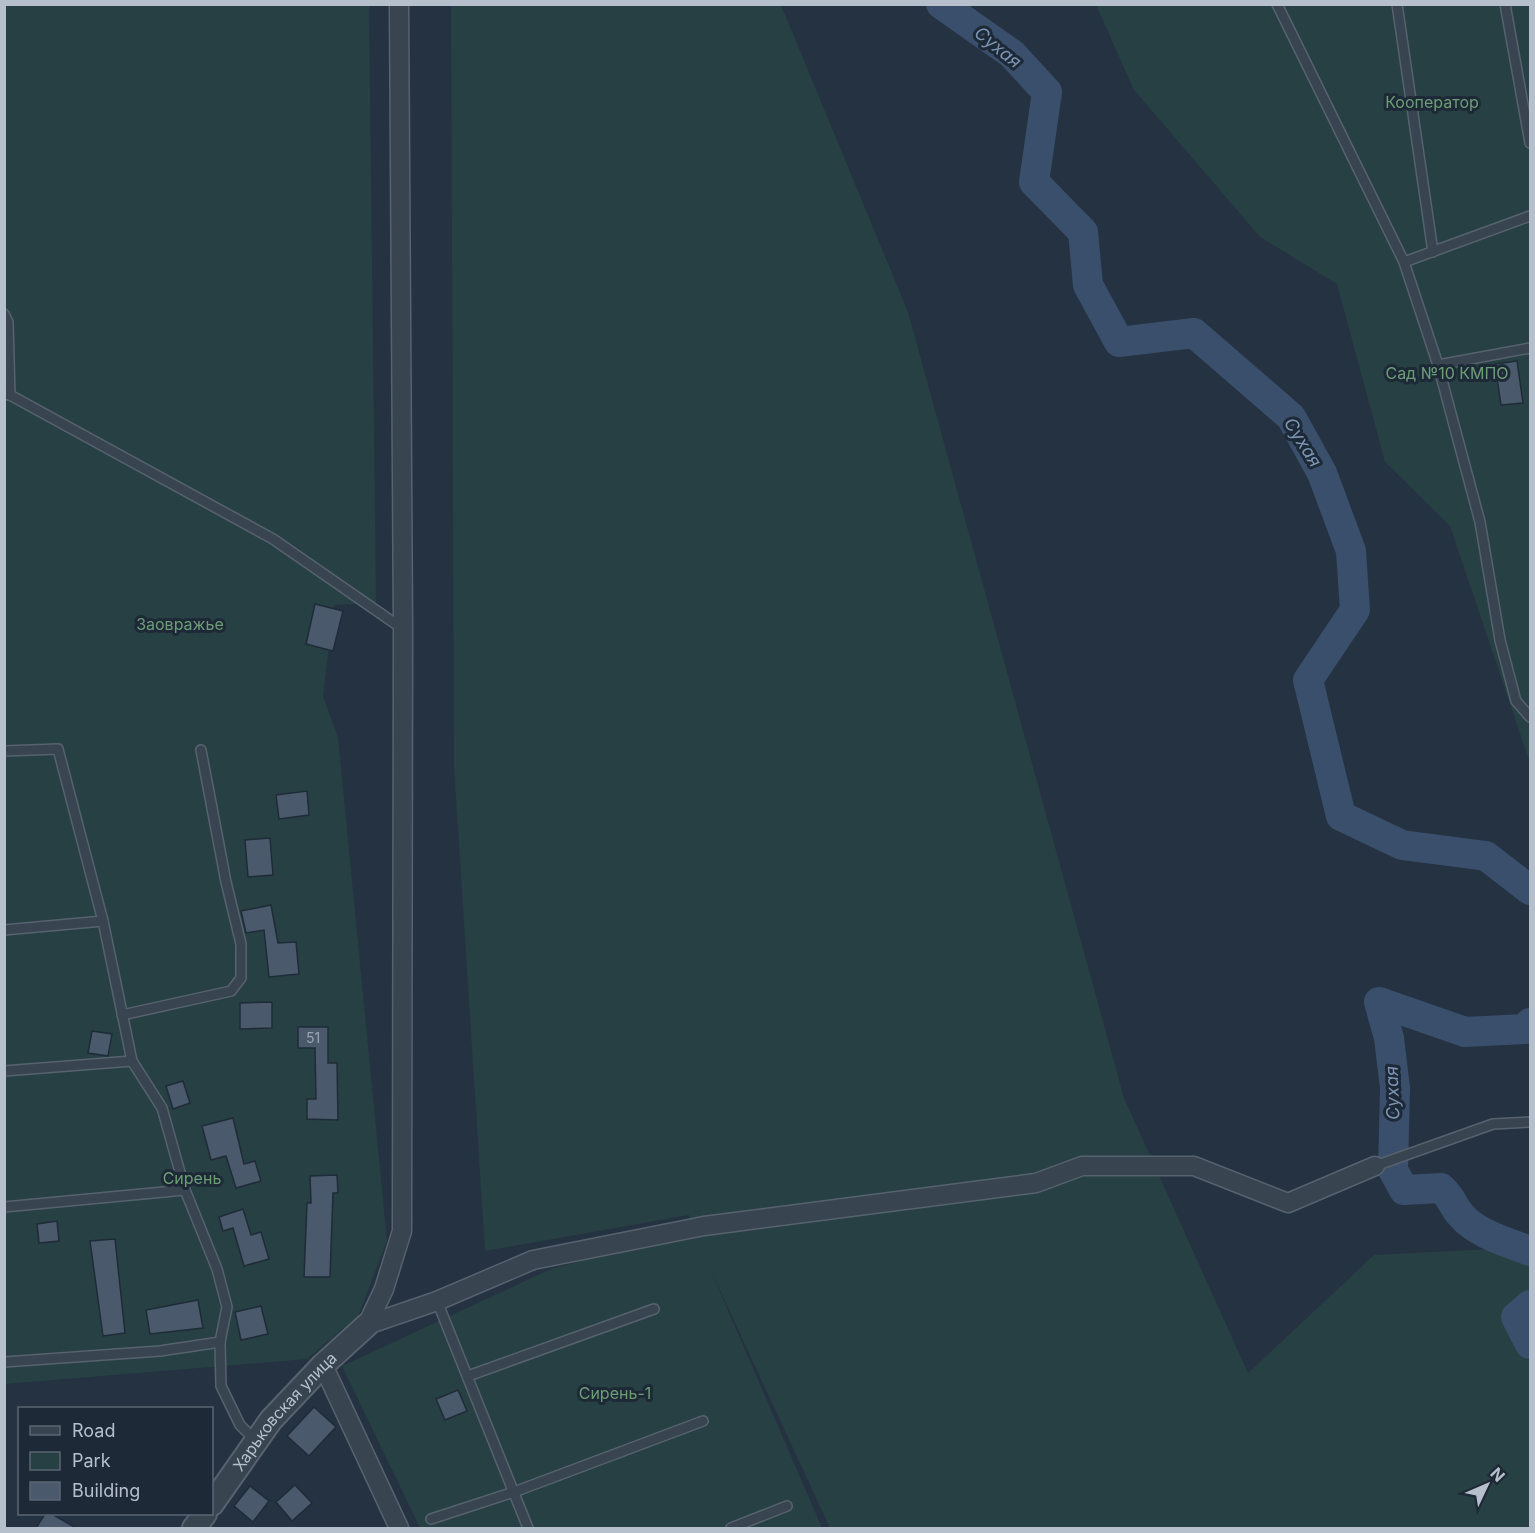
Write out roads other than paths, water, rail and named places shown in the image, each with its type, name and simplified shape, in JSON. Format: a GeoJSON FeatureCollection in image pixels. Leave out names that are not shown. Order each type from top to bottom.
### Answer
{"type":"FeatureCollection","features":[{"type":"Feature","properties":{"kind":"street"},"geometry":{"type":"LineString","coordinates":[[367,1325],[384,1289],[402,1231],[403,629],[399,4]]}},
{"type":"Feature","properties":{"kind":"street"},"geometry":{"type":"LineString","coordinates":[[367,1325],[437,1301],[533,1260],[704,1226],[1036,1183],[1082,1166],[1194,1166],[1288,1203],[1375,1166]]}},
{"type":"Feature","properties":{"kind":"street","name":"Харьковская улица"},"geometry":{"type":"LineString","coordinates":[[213,1503],[271,1420],[323,1365],[367,1325]]}},
{"type":"Feature","properties":{"kind":"street"},"geometry":{"type":"LineString","coordinates":[[323,1365],[399,1528]]}},
{"type":"Feature","properties":{"kind":"street"},"geometry":{"type":"LineString","coordinates":[[194,1528],[204,1515]]}},
{"type":"Feature","properties":{"kind":"lane"},"geometry":{"type":"LineString","coordinates":[[1277,4],[1404,262],[1438,365],[1480,522],[1500,640],[1516,701],[1530,717]]}},
{"type":"Feature","properties":{"kind":"lane"},"geometry":{"type":"LineString","coordinates":[[1397,4],[1432,252]]}},
{"type":"Feature","properties":{"kind":"lane"},"geometry":{"type":"LineString","coordinates":[[1505,4],[1530,143]]}},
{"type":"Feature","properties":{"kind":"lane"},"geometry":{"type":"LineString","coordinates":[[1404,262],[1530,216]]}},
{"type":"Feature","properties":{"kind":"lane"},"geometry":{"type":"LineString","coordinates":[[4,314],[8,322],[7,394],[273,539],[403,629]]}},
{"type":"Feature","properties":{"kind":"lane"},"geometry":{"type":"LineString","coordinates":[[1438,365],[1530,348]]}},
{"type":"Feature","properties":{"kind":"lane"},"geometry":{"type":"LineString","coordinates":[[4,751],[58,749],[103,921],[132,1060],[162,1108],[185,1190],[216,1269],[227,1307],[220,1342],[221,1386],[240,1425],[256,1441]]}},
{"type":"Feature","properties":{"kind":"lane"},"geometry":{"type":"LineString","coordinates":[[122,1016],[231,990],[241,978],[241,944],[226,882],[201,750]]}},
{"type":"Feature","properties":{"kind":"lane"},"geometry":{"type":"LineString","coordinates":[[4,930],[103,921]]}},
{"type":"Feature","properties":{"kind":"lane"},"geometry":{"type":"LineString","coordinates":[[4,1071],[132,1060]]}},
{"type":"Feature","properties":{"kind":"lane"},"geometry":{"type":"LineString","coordinates":[[1375,1166],[1423,1147],[1493,1124],[1530,1122]]}},
{"type":"Feature","properties":{"kind":"lane"},"geometry":{"type":"LineString","coordinates":[[4,1207],[185,1190]]}},
{"type":"Feature","properties":{"kind":"lane"},"geometry":{"type":"LineString","coordinates":[[437,1301],[528,1528]]}},
{"type":"Feature","properties":{"kind":"lane"},"geometry":{"type":"LineString","coordinates":[[468,1376],[654,1309]]}},
{"type":"Feature","properties":{"kind":"lane"},"geometry":{"type":"LineString","coordinates":[[4,1362],[160,1351],[220,1342]]}},
{"type":"Feature","properties":{"kind":"lane"},"geometry":{"type":"LineString","coordinates":[[431,1519],[514,1492],[703,1421]]}},
{"type":"Feature","properties":{"kind":"lane"},"geometry":{"type":"LineString","coordinates":[[731,1528],[787,1506]]}},
{"type":"Feature","properties":{"kind":"waterway","name":"Сухая"},"geometry":{"type":"LineString","coordinates":[[941,4],[1012,54],[1047,92],[1034,182],[1083,232],[1088,285],[1119,342],[1194,333],[1291,417],[1322,473],[1351,551],[1355,610],[1308,680],[1341,816],[1402,845],[1486,856],[1530,890]]}},
{"type":"Feature","properties":{"kind":"waterway","name":"Сухая"},"geometry":{"type":"LineString","coordinates":[[1530,1023],[1525,1029],[1465,1032],[1379,1002],[1389,1038],[1395,1088],[1393,1170],[1404,1190],[1441,1188],[1460,1214],[1474,1227],[1492,1237],[1530,1251]]}},
{"type":"Feature","properties":{"kind":"waterway","name":"Сухая"},"geometry":{"type":"LineString","coordinates":[[1530,1305],[1516,1317],[1530,1344]]}},
{"type":"Feature","properties":{"kind":"park label","name":"Кооператор"},"geometry":{"type":"Point","coordinates":[1432,102]}},
{"type":"Feature","properties":{"kind":"park label","name":"Сад №10 КМПО"},"geometry":{"type":"Point","coordinates":[1447,373]}},
{"type":"Feature","properties":{"kind":"park label","name":"Заовражье"},"geometry":{"type":"Point","coordinates":[180,624]}},
{"type":"Feature","properties":{"kind":"park label","name":"Сирень"},"geometry":{"type":"Point","coordinates":[192,1178]}},
{"type":"Feature","properties":{"kind":"park label","name":"Сирень-1"},"geometry":{"type":"Point","coordinates":[615,1393]}}]}
